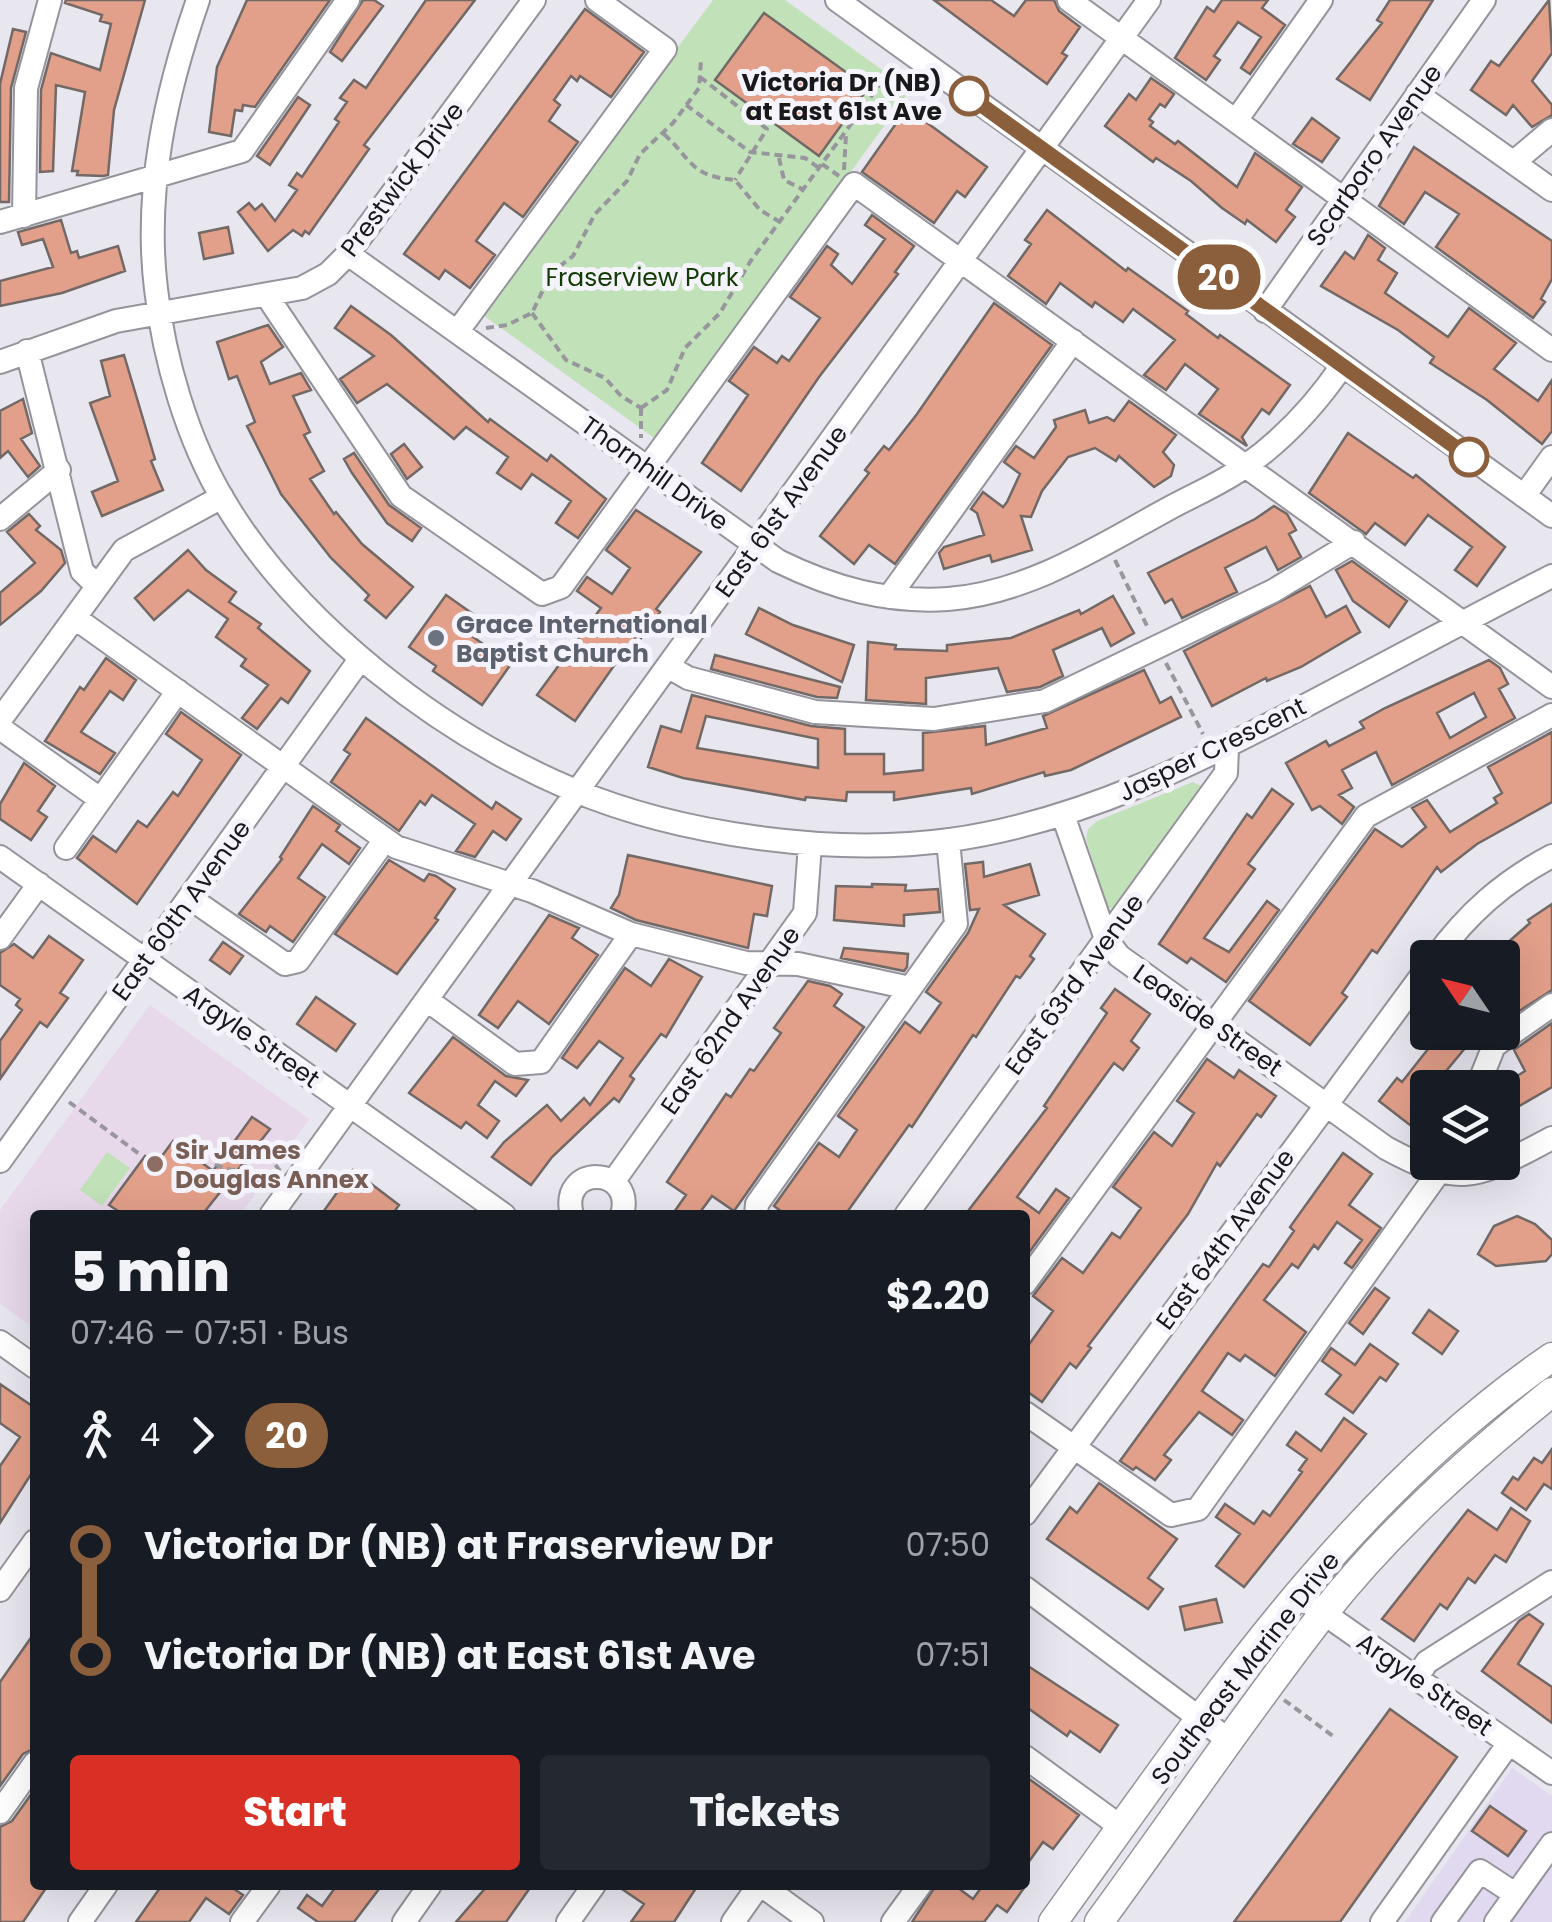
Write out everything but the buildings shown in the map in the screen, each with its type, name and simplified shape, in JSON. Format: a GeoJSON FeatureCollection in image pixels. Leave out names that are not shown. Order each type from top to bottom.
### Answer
{"type":"FeatureCollection","features":[{"type":"Feature","properties":{"kind":"main road","name":"Southeast Marine Drive"},"geometry":{"type":"LineString","coordinates":[[1053,1922],[1200,1718],[1298,1594],[1366,1518],[1447,1440],[1552,1357]]}},
{"type":"Feature","properties":{"kind":"main road","name":"Southeast Marine Drive"},"geometry":{"type":"LineString","coordinates":[[1099,1922],[1324,1613],[1377,1552],[1472,1456],[1552,1392]]}},
{"type":"Feature","properties":{"kind":"street"},"geometry":{"type":"LineString","coordinates":[[24,216],[26,88],[50,0]]}},
{"type":"Feature","properties":{"kind":"street","name":"Jasper Crescent"},"geometry":{"type":"LineString","coordinates":[[198,0],[174,70],[154,178],[153,232],[160,313],[192,433],[222,497],[282,579],[361,658],[441,716],[577,792],[693,826],[810,844],[948,840],[1063,815],[1142,788],[1227,747],[1552,576]]}},
{"type":"Feature","properties":{"kind":"street"},"geometry":{"type":"LineString","coordinates":[[0,222],[242,151],[348,0]]}},
{"type":"Feature","properties":{"kind":"street","name":"Prestwick Drive"},"geometry":{"type":"LineString","coordinates":[[0,362],[91,328],[267,296],[302,288],[328,274],[348,254],[534,0]]}},
{"type":"Feature","properties":{"kind":"street"},"geometry":{"type":"LineString","coordinates":[[457,332],[665,49],[597,0]]}},
{"type":"Feature","properties":{"kind":"street"},"geometry":{"type":"LineString","coordinates":[[1069,0],[1552,350]]}},
{"type":"Feature","properties":{"kind":"street","name":"East 61st Avenue"},"geometry":{"type":"LineString","coordinates":[[275,1210],[1149,0]]}},
{"type":"Feature","properties":{"kind":"street"},"geometry":{"type":"LineString","coordinates":[[1237,119],[1320,0]]}},
{"type":"Feature","properties":{"kind":"street","name":"Scarboro Avenue"},"geometry":{"type":"LineString","coordinates":[[1265,310],[1484,0]]}},
{"type":"Feature","properties":{"kind":"street"},"geometry":{"type":"LineString","coordinates":[[848,3],[1042,150],[1552,516]]}},
{"type":"Feature","properties":{"kind":"street"},"geometry":{"type":"LineString","coordinates":[[1417,94],[1552,190]]}},
{"type":"Feature","properties":{"kind":"street"},"geometry":{"type":"LineString","coordinates":[[1514,162],[1552,130]]}},
{"type":"Feature","properties":{"kind":"street"},"geometry":{"type":"LineString","coordinates":[[267,296],[401,496],[542,594],[561,587],[854,184],[1552,686]]}},
{"type":"Feature","properties":{"kind":"street","name":"Thornhill Drive"},"geometry":{"type":"LineString","coordinates":[[348,254],[756,545],[818,580],[858,593],[889,597],[950,599],[1025,583],[1245,467],[1292,428],[1342,366]]}},
{"type":"Feature","properties":{"kind":"street"},"geometry":{"type":"LineString","coordinates":[[889,597],[1073,341]]}},
{"type":"Feature","properties":{"kind":"street"},"geometry":{"type":"LineString","coordinates":[[27,351],[82,571],[97,586]]}},
{"type":"Feature","properties":{"kind":"street"},"geometry":{"type":"LineString","coordinates":[[1524,496],[1552,457]]}},
{"type":"Feature","properties":{"kind":"street"},"geometry":{"type":"LineString","coordinates":[[0,519],[59,470]]}},
{"type":"Feature","properties":{"kind":"street"},"geometry":{"type":"LineString","coordinates":[[0,720],[124,550],[222,497]]}},
{"type":"Feature","properties":{"kind":"street"},"geometry":{"type":"LineString","coordinates":[[668,667],[688,678],[815,712],[934,719],[1045,700],[1273,591],[1354,542]]}},
{"type":"Feature","properties":{"kind":"street"},"geometry":{"type":"LineString","coordinates":[[75,618],[384,841],[532,891],[631,934],[746,962],[798,964],[910,988]]}},
{"type":"Feature","properties":{"kind":"street","name":"East 60th Avenue"},"geometry":{"type":"LineString","coordinates":[[0,1161],[361,658]]}},
{"type":"Feature","properties":{"kind":"street"},"geometry":{"type":"LineString","coordinates":[[66,848],[178,690]]}},
{"type":"Feature","properties":{"kind":"street"},"geometry":{"type":"LineString","coordinates":[[1030,1276],[1366,816],[1552,715]]}},
{"type":"Feature","properties":{"kind":"street"},"geometry":{"type":"LineString","coordinates":[[0,728],[100,799]]}},
{"type":"Feature","properties":{"kind":"street","name":"East 63rd Avenue"},"geometry":{"type":"LineString","coordinates":[[910,1210],[1226,773],[1227,747]]}},
{"type":"Feature","properties":{"kind":"street","name":"Leaside Street"},"geometry":{"type":"LineString","coordinates":[[1063,815],[1106,940],[1119,956],[1386,1148],[1410,1161]]}},
{"type":"Feature","properties":{"kind":"street"},"geometry":{"type":"LineString","coordinates":[[756,1210],[956,924],[948,840]]}},
{"type":"Feature","properties":{"kind":"street"},"geometry":{"type":"LineString","coordinates":[[190,898],[285,964],[298,961],[384,841]]}},
{"type":"Feature","properties":{"kind":"street","name":"East 62nd Avenue"},"geometry":{"type":"LineString","coordinates":[[614,1182],[805,913],[810,844]]}},
{"type":"Feature","properties":{"kind":"street"},"geometry":{"type":"LineString","coordinates":[[1448,940],[1495,890],[1552,856]]}},
{"type":"Feature","properties":{"kind":"street","name":"Argyle Street"},"geometry":{"type":"LineString","coordinates":[[0,857],[497,1210]]}},
{"type":"Feature","properties":{"kind":"street"},"geometry":{"type":"LineString","coordinates":[[0,938],[39,884]]}},
{"type":"Feature","properties":{"kind":"street"},"geometry":{"type":"LineString","coordinates":[[427,1000],[515,1064],[540,1062],[631,934]]}},
{"type":"Feature","properties":{"kind":"street","name":"East 64th Avenue"},"geometry":{"type":"LineString","coordinates":[[1030,1507],[1410,991]]}},
{"type":"Feature","properties":{"kind":"street"},"geometry":{"type":"LineString","coordinates":[[1484,1070],[1494,1046],[1552,1005]]}},
{"type":"Feature","properties":{"kind":"street"},"geometry":{"type":"LineString","coordinates":[[1520,1154],[1552,1138]]}},
{"type":"Feature","properties":{"kind":"street"},"geometry":{"type":"LineString","coordinates":[[571,1210],[570,1201],[578,1184],[596,1176],[614,1182],[624,1198],[623,1210]]}},
{"type":"Feature","properties":{"kind":"street"},"geometry":{"type":"LineString","coordinates":[[1030,1417],[1171,1515],[1198,1509],[1435,1180]]}},
{"type":"Feature","properties":{"kind":"street"},"geometry":{"type":"LineString","coordinates":[[4,1355],[30,1365]]}},
{"type":"Feature","properties":{"kind":"street"},"geometry":{"type":"LineString","coordinates":[[0,1590],[30,1548]]}},
{"type":"Feature","properties":{"kind":"street"},"geometry":{"type":"LineString","coordinates":[[1416,1678],[1427,1662],[1552,1582]]}},
{"type":"Feature","properties":{"kind":"street"},"geometry":{"type":"LineString","coordinates":[[1030,1592],[1230,1741]]}},
{"type":"Feature","properties":{"kind":"street","name":"Argyle Street"},"geometry":{"type":"LineString","coordinates":[[1298,1594],[1552,1773]]}},
{"type":"Feature","properties":{"kind":"street"},"geometry":{"type":"LineString","coordinates":[[1382,1922],[1509,1743]]}},
{"type":"Feature","properties":{"kind":"street"},"geometry":{"type":"LineString","coordinates":[[1030,1761],[1121,1827]]}},
{"type":"Feature","properties":{"kind":"street"},"geometry":{"type":"LineString","coordinates":[[0,1812],[30,1770]]}},
{"type":"Feature","properties":{"kind":"street"},"geometry":{"type":"LineString","coordinates":[[1496,1922],[1552,1844]]}},
{"type":"Feature","properties":{"kind":"street"},"geometry":{"type":"LineString","coordinates":[[1444,1922],[1480,1871],[1516,1894]]}},
{"type":"Feature","properties":{"kind":"street"},"geometry":{"type":"LineString","coordinates":[[80,1922],[102,1890]]}},
{"type":"Feature","properties":{"kind":"street"},"geometry":{"type":"LineString","coordinates":[[242,1922],[265,1890]]}},
{"type":"Feature","properties":{"kind":"street"},"geometry":{"type":"LineString","coordinates":[[404,1922],[426,1890]]}},
{"type":"Feature","properties":{"kind":"street"},"geometry":{"type":"LineString","coordinates":[[568,1922],[590,1890]]}},
{"type":"Feature","properties":{"kind":"street"},"geometry":{"type":"LineString","coordinates":[[732,1922],[756,1890]]}},
{"type":"Feature","properties":{"kind":"street"},"geometry":{"type":"LineString","coordinates":[[767,1890],[812,1922]]}},
{"type":"Feature","properties":{"kind":"street"},"geometry":{"type":"LineString","coordinates":[[893,1922],[916,1890]]}},
{"type":"Feature","properties":{"kind":"path"},"geometry":{"type":"LineString","coordinates":[[486,328],[507,325],[532,313],[550,273],[573,256],[595,214],[627,181],[640,154],[664,134],[699,88],[700,60]]}},
{"type":"Feature","properties":{"kind":"path"},"geometry":{"type":"LineString","coordinates":[[640,408],[666,390],[684,348],[720,313],[741,275],[889,72]]}},
{"type":"Feature","properties":{"kind":"path"},"geometry":{"type":"LineString","coordinates":[[700,76],[767,129],[735,180]]}},
{"type":"Feature","properties":{"kind":"path"},"geometry":{"type":"LineString","coordinates":[[686,106],[750,152],[805,158],[844,179],[846,130]]}},
{"type":"Feature","properties":{"kind":"path"},"geometry":{"type":"LineString","coordinates":[[664,134],[701,174],[735,180],[760,210],[780,222]]}},
{"type":"Feature","properties":{"kind":"path"},"geometry":{"type":"LineString","coordinates":[[779,157],[784,180],[804,190]]}},
{"type":"Feature","properties":{"kind":"path"},"geometry":{"type":"LineString","coordinates":[[532,313],[566,360],[605,378],[621,396],[640,408]]}},
{"type":"Feature","properties":{"kind":"path"},"geometry":{"type":"LineString","coordinates":[[640,408],[641,440]]}},
{"type":"Feature","properties":{"kind":"path"},"geometry":{"type":"LineString","coordinates":[[69,1102],[142,1156]]}},
{"type":"Feature","properties":{"kind":"path"},"geometry":{"type":"LineString","coordinates":[[260,1144],[280,1170]]}},
{"type":"Feature","properties":{"kind":"path"},"geometry":{"type":"LineString","coordinates":[[215,1164],[228,1172],[241,1171],[265,1150]]}},
{"type":"Feature","properties":{"kind":"path"},"geometry":{"type":"LineString","coordinates":[[1284,1700],[1333,1736]]}},
{"type":"Feature","properties":{"kind":"shaded area","name":"Sir James Douglas Annex"},"geometry":{"type":"Polygon","coordinates":[[[150,1005],[309,1119],[244,1210],[30,1210],[30,1325],[0,1304],[0,1210],[150,1005]]]}},
{"type":"Feature","properties":{"kind":"shaded area"},"geometry":{"type":"Polygon","coordinates":[[[1512,1768],[1552,1796],[1552,1922],[1405,1922],[1512,1768]]]}},
{"type":"Feature","properties":{"kind":"green space","name":"Fraserview Park"},"geometry":{"type":"Polygon","coordinates":[[[713,0],[785,0],[910,90],[657,440],[480,313],[713,0]]]}},
{"type":"Feature","properties":{"kind":"green space"},"geometry":{"type":"Polygon","coordinates":[[[1193,782],[1203,787],[1117,908],[1108,908],[1086,839],[1088,829],[1097,821],[1193,782]]]}},
{"type":"Feature","properties":{"kind":"green space"},"geometry":{"type":"Polygon","coordinates":[[[107,1152],[130,1168],[102,1206],[80,1190],[107,1152]]]}},
{"type":"Feature","properties":{"kind":"bus line","name":"20"},"geometry":{"type":"LineString","coordinates":[[969,96],[1469,457]]}},
{"type":"Feature","properties":{"kind":"place","name":"Victoria Dr (NB) at East 61st Ave"},"geometry":{"type":"Point","coordinates":[969,96]}},
{"type":"Feature","properties":{"kind":"place","name":"Grace International Baptist Church"},"geometry":{"type":"Point","coordinates":[436,638]}},
{"type":"Feature","properties":{"kind":"place","name":"Sir James Douglas Annex"},"geometry":{"type":"Point","coordinates":[155,1164]}}]}
